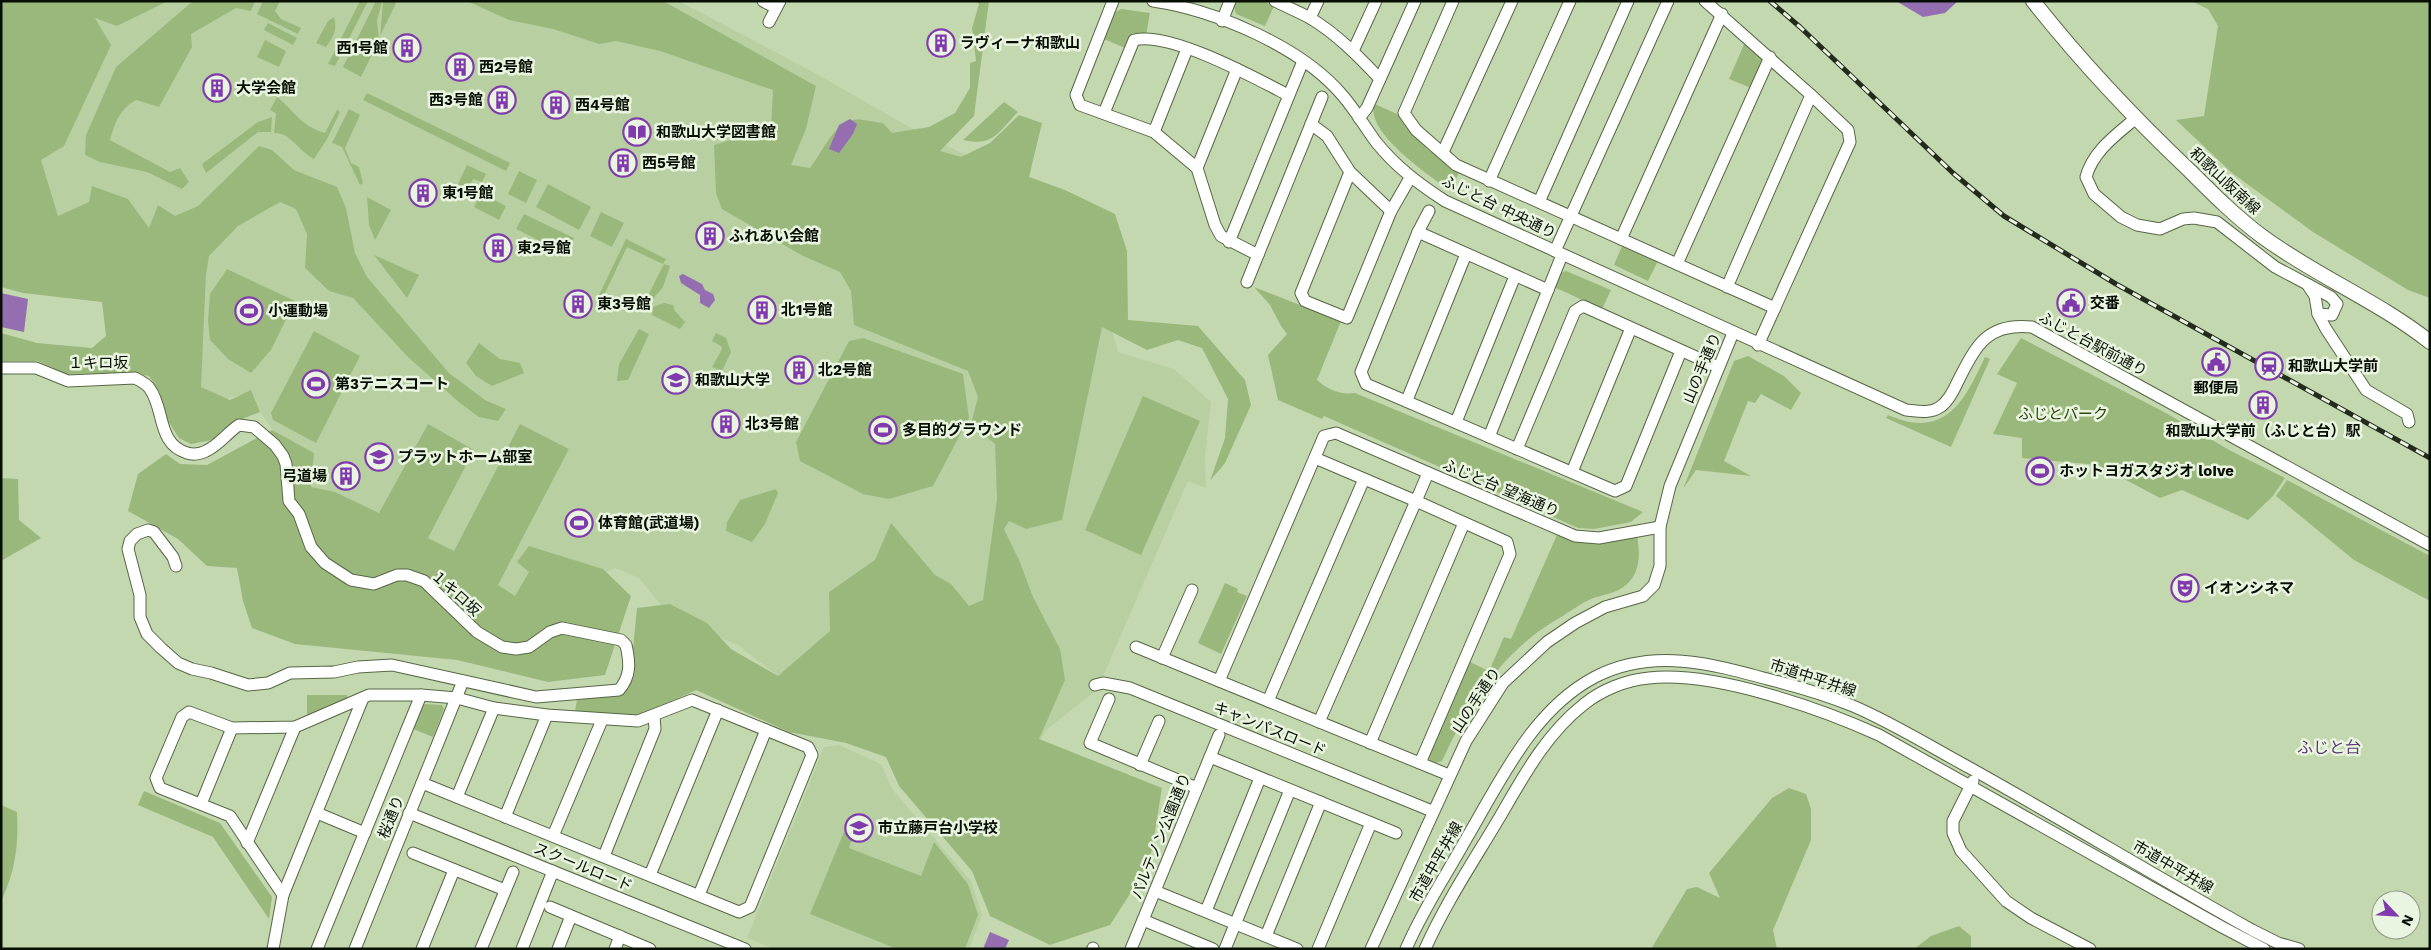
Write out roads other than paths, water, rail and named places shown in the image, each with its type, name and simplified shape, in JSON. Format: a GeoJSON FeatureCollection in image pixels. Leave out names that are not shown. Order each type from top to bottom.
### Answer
{"type":"FeatureCollection","features":[{"type":"Feature","properties":{"kind":"main road","name":"和歌山阪南線"},"geometry":{"type":"LineString","coordinates":[[2033,1],[2088,68],[2136,118],[2218,198],[2262,236],[2298,261],[2408,324],[2430,342]]}},
{"type":"Feature","properties":{"kind":"street"},"geometry":{"type":"LineString","coordinates":[[763,1],[778,5],[769,22]]}},
{"type":"Feature","properties":{"kind":"street"},"geometry":{"type":"LineString","coordinates":[[1113,1],[1076,95],[1080,105],[1154,132],[1197,168],[1215,225],[1221,236],[1229,242],[1258,255]]}},
{"type":"Feature","properties":{"kind":"street","name":"ふじと台 中央通り"},"geometry":{"type":"LineString","coordinates":[[1153,1],[1222,21],[1274,43],[1303,61],[1343,96],[1378,143],[1410,178],[1445,201],[1732,333]]}},
{"type":"Feature","properties":{"kind":"street"},"geometry":{"type":"LineString","coordinates":[[1222,21],[1230,1]]}},
{"type":"Feature","properties":{"kind":"street"},"geometry":{"type":"LineString","coordinates":[[1275,1],[1310,18],[1353,51],[1380,79]]}},
{"type":"Feature","properties":{"kind":"street"},"geometry":{"type":"LineString","coordinates":[[1310,18],[1318,1]]}},
{"type":"Feature","properties":{"kind":"street"},"geometry":{"type":"LineString","coordinates":[[1353,51],[1376,1]]}},
{"type":"Feature","properties":{"kind":"street"},"geometry":{"type":"LineString","coordinates":[[1360,118],[1367,108],[1415,1]]}},
{"type":"Feature","properties":{"kind":"street"},"geometry":{"type":"LineString","coordinates":[[1453,1],[1404,113],[1416,130],[1456,165],[1775,308]]}},
{"type":"Feature","properties":{"kind":"street"},"geometry":{"type":"LineString","coordinates":[[1443,152],[1512,1]]}},
{"type":"Feature","properties":{"kind":"street"},"geometry":{"type":"LineString","coordinates":[[1489,181],[1570,1]]}},
{"type":"Feature","properties":{"kind":"street"},"geometry":{"type":"LineString","coordinates":[[1539,202],[1628,1]]}},
{"type":"Feature","properties":{"kind":"street"},"geometry":{"type":"LineString","coordinates":[[1489,437],[1548,290],[1570,217],[1668,1]]}},
{"type":"Feature","properties":{"kind":"street"},"geometry":{"type":"LineString","coordinates":[[1705,1],[1770,57],[1848,130],[1850,142],[1758,345]]}},
{"type":"Feature","properties":{"kind":"street"},"geometry":{"type":"LineString","coordinates":[[1621,239],[1722,14]]}},
{"type":"Feature","properties":{"kind":"street"},"geometry":{"type":"LineString","coordinates":[[1104,113],[1134,40],[1142,38],[1187,49],[1237,68],[1288,96]]}},
{"type":"Feature","properties":{"kind":"street"},"geometry":{"type":"LineString","coordinates":[[1154,132],[1187,49]]}},
{"type":"Feature","properties":{"kind":"street"},"geometry":{"type":"LineString","coordinates":[[1677,264],[1770,57]]}},
{"type":"Feature","properties":{"kind":"street"},"geometry":{"type":"LineString","coordinates":[[1229,242],[1303,61]]}},
{"type":"Feature","properties":{"kind":"street"},"geometry":{"type":"LineString","coordinates":[[1197,168],[1237,68]]}},
{"type":"Feature","properties":{"kind":"street"},"geometry":{"type":"LineString","coordinates":[[1727,287],[1811,95]]}},
{"type":"Feature","properties":{"kind":"street"},"geometry":{"type":"LineString","coordinates":[[1247,282],[1322,97]]}},
{"type":"Feature","properties":{"kind":"street"},"geometry":{"type":"LineString","coordinates":[[2136,118],[2101,149],[2089,166],[2086,177],[2089,188],[2094,194],[2121,217],[2148,229],[2160,229],[2183,219],[2194,218],[2217,222],[2276,267],[2332,298],[2337,304],[2332,314],[2318,314]]}},
{"type":"Feature","properties":{"kind":"street"},"geometry":{"type":"LineString","coordinates":[[1311,124],[1326,136],[1350,172],[1391,212]]}},
{"type":"Feature","properties":{"kind":"street"},"geometry":{"type":"LineString","coordinates":[[1350,172],[1301,293],[1305,301],[1347,318],[1391,212],[1410,178]]}},
{"type":"Feature","properties":{"kind":"street"},"geometry":{"type":"LineString","coordinates":[[1429,211],[1418,232],[1361,372],[1366,384],[1615,491],[1626,486],[1681,351]]}},
{"type":"Feature","properties":{"kind":"street"},"geometry":{"type":"LineString","coordinates":[[1418,232],[1548,290]]}},
{"type":"Feature","properties":{"kind":"street"},"geometry":{"type":"LineString","coordinates":[[1407,400],[1466,254]]}},
{"type":"Feature","properties":{"kind":"street"},"geometry":{"type":"LineString","coordinates":[[1456,422],[1515,276]]}},
{"type":"Feature","properties":{"kind":"street"},"geometry":{"type":"LineString","coordinates":[[2307,284],[2315,296],[2318,314],[2366,390],[2407,414],[2410,422]]}},
{"type":"Feature","properties":{"kind":"street"},"geometry":{"type":"LineString","coordinates":[[1517,449],[1575,311],[1583,306],[1718,367]]}},
{"type":"Feature","properties":{"kind":"street","name":"ふじと台駅前通り"},"geometry":{"type":"LineString","coordinates":[[1758,345],[1906,410],[1927,412],[1941,406],[1954,390],[1972,355],[1983,339],[1998,329],[2014,325],[2032,327],[2430,545]]}},
{"type":"Feature","properties":{"kind":"street"},"geometry":{"type":"LineString","coordinates":[[1572,472],[1630,328]]}},
{"type":"Feature","properties":{"kind":"street","name":"山の手通り"},"geometry":{"type":"LineString","coordinates":[[1370,949],[1449,775],[1481,715],[1503,683],[1523,662],[1547,642],[1575,623],[1605,607],[1643,596],[1654,585],[1660,566],[1660,527],[1670,486],[1732,333],[1758,345]]}},
{"type":"Feature","properties":{"kind":"street","name":"１キロ坂"},"geometry":{"type":"LineString","coordinates":[[1,368],[36,368],[68,381],[135,378],[144,382],[151,390],[167,437],[174,446],[193,454],[212,448],[239,425],[254,427],[284,456],[289,501],[299,514],[311,546],[325,564],[351,580],[374,584],[396,575],[407,575],[424,581],[477,632],[502,646],[516,649],[529,647],[550,632],[562,628],[575,629],[592,636],[621,640],[626,645],[629,658],[626,682],[619,690],[604,693],[536,697],[462,681]]}},
{"type":"Feature","properties":{"kind":"street","name":"ふじと台 望海通り"},"geometry":{"type":"LineString","coordinates":[[1315,458],[1324,436],[1336,434],[1575,536],[1599,538],[1660,527]]}},
{"type":"Feature","properties":{"kind":"street"},"geometry":{"type":"LineString","coordinates":[[1218,681],[1315,458],[1507,542],[1510,554],[1420,763]]}},
{"type":"Feature","properties":{"kind":"street"},"geometry":{"type":"LineString","coordinates":[[1319,722],[1428,473]]}},
{"type":"Feature","properties":{"kind":"street"},"geometry":{"type":"LineString","coordinates":[[1268,701],[1364,478]]}},
{"type":"Feature","properties":{"kind":"street"},"geometry":{"type":"LineString","coordinates":[[1370,743],[1464,523]]}},
{"type":"Feature","properties":{"kind":"street"},"geometry":{"type":"LineString","coordinates":[[176,566],[173,557],[154,532],[148,530],[137,534],[130,541],[128,549],[140,595],[140,617],[147,634],[178,663],[192,669],[211,672],[248,685],[268,683],[290,673],[334,672],[358,667],[392,665],[462,681]]}},
{"type":"Feature","properties":{"kind":"street"},"geometry":{"type":"LineString","coordinates":[[1162,658],[1192,590]]}},
{"type":"Feature","properties":{"kind":"street"},"geometry":{"type":"LineString","coordinates":[[1136,647],[1449,775]]}},
{"type":"Feature","properties":{"kind":"street","name":"市道中平井線"},"geometry":{"type":"LineString","coordinates":[[1406,949],[1430,902],[1498,785],[1538,726],[1556,705],[1575,689],[1617,667],[1640,661],[1693,661],[1722,666],[1822,694],[1878,718],[2252,930],[2278,943],[2299,949]]}},
{"type":"Feature","properties":{"kind":"street","name":"市道中平井線"},"geometry":{"type":"LineString","coordinates":[[1425,949],[1443,913],[1518,786],[1550,738],[1584,704],[1604,692],[1625,683],[1648,678],[1696,679],[1786,700],[1849,722],[1879,735],[2222,928],[2264,949]]}},
{"type":"Feature","properties":{"kind":"street","name":"桜通り"},"geometry":{"type":"LineString","coordinates":[[355,949],[462,681]]}},
{"type":"Feature","properties":{"kind":"street","name":"キャンパスロード"},"geometry":{"type":"LineString","coordinates":[[1094,685],[1103,683],[1130,688],[1432,811]]}},
{"type":"Feature","properties":{"kind":"street"},"geometry":{"type":"LineString","coordinates":[[283,895],[230,816],[160,788],[156,778],[182,717],[189,712],[232,728],[295,726],[369,694],[422,694],[456,698],[494,708],[547,715],[638,721],[692,700],[808,747],[812,755],[750,907],[739,912],[699,894],[422,783]]}},
{"type":"Feature","properties":{"kind":"street"},"geometry":{"type":"LineString","coordinates":[[317,949],[422,694]]}},
{"type":"Feature","properties":{"kind":"street"},"geometry":{"type":"LineString","coordinates":[[273,949],[283,895],[363,698]]}},
{"type":"Feature","properties":{"kind":"street"},"geometry":{"type":"LineString","coordinates":[[1109,699],[1090,743],[1197,788]]}},
{"type":"Feature","properties":{"kind":"street"},"geometry":{"type":"LineString","coordinates":[[457,797],[494,708]]}},
{"type":"Feature","properties":{"kind":"street"},"geometry":{"type":"LineString","coordinates":[[650,875],[718,710]]}},
{"type":"Feature","properties":{"kind":"street"},"geometry":{"type":"LineString","coordinates":[[506,817],[547,715]]}},
{"type":"Feature","properties":{"kind":"street"},"geometry":{"type":"LineString","coordinates":[[604,856],[655,728],[654,716]]}},
{"type":"Feature","properties":{"kind":"street"},"geometry":{"type":"LineString","coordinates":[[553,836],[602,720]]}},
{"type":"Feature","properties":{"kind":"street"},"geometry":{"type":"LineString","coordinates":[[1140,764],[1159,721]]}},
{"type":"Feature","properties":{"kind":"street"},"geometry":{"type":"LineString","coordinates":[[247,843],[295,726]]}},
{"type":"Feature","properties":{"kind":"street"},"geometry":{"type":"LineString","coordinates":[[201,804],[232,728]]}},
{"type":"Feature","properties":{"kind":"street"},"geometry":{"type":"LineString","coordinates":[[699,894],[766,730]]}},
{"type":"Feature","properties":{"kind":"street","name":"パルテノン公園通り"},"geometry":{"type":"LineString","coordinates":[[1131,949],[1219,735]]}},
{"type":"Feature","properties":{"kind":"street"},"geometry":{"type":"LineString","coordinates":[[1210,757],[1396,833]]}},
{"type":"Feature","properties":{"kind":"street"},"geometry":{"type":"LineString","coordinates":[[1978,773],[1953,821],[1953,833],[1961,851],[2006,901],[2031,918],[2090,949]]}},
{"type":"Feature","properties":{"kind":"street"},"geometry":{"type":"LineString","coordinates":[[1206,911],[1260,778]]}},
{"type":"Feature","properties":{"kind":"street"},"geometry":{"type":"LineString","coordinates":[[1225,949],[1290,790]]}},
{"type":"Feature","properties":{"kind":"street"},"geometry":{"type":"LineString","coordinates":[[1266,936],[1321,802]]}},
{"type":"Feature","properties":{"kind":"street"},"geometry":{"type":"LineString","coordinates":[[316,813],[365,833]]}},
{"type":"Feature","properties":{"kind":"street","name":"スクールロード"},"geometry":{"type":"LineString","coordinates":[[410,813],[744,949]]}},
{"type":"Feature","properties":{"kind":"street"},"geometry":{"type":"LineString","coordinates":[[1318,949],[1371,823]]}},
{"type":"Feature","properties":{"kind":"street"},"geometry":{"type":"LineString","coordinates":[[413,853],[505,890]]}},
{"type":"Feature","properties":{"kind":"street"},"geometry":{"type":"LineString","coordinates":[[422,949],[454,870]]}},
{"type":"Feature","properties":{"kind":"street"},"geometry":{"type":"LineString","coordinates":[[522,949],[552,871]]}},
{"type":"Feature","properties":{"kind":"street"},"geometry":{"type":"LineString","coordinates":[[481,949],[512,872]]}},
{"type":"Feature","properties":{"kind":"street"},"geometry":{"type":"LineString","coordinates":[[1155,890],[1297,949]]}},
{"type":"Feature","properties":{"kind":"street"},"geometry":{"type":"LineString","coordinates":[[550,907],[650,949]]}},
{"type":"Feature","properties":{"kind":"street"},"geometry":{"type":"LineString","coordinates":[[558,949],[571,916]]}},
{"type":"Feature","properties":{"kind":"street"},"geometry":{"type":"LineString","coordinates":[[1143,920],[1191,945],[1212,949]]}},
{"type":"Feature","properties":{"kind":"street"},"geometry":{"type":"LineString","coordinates":[[615,949],[620,936]]}},
{"type":"Feature","properties":{"kind":"railway"},"geometry":{"type":"LineString","coordinates":[[1770,1],[1800,27],[1953,173],[2004,216],[2116,284],[2430,458]]}},
{"type":"Feature","properties":{"kind":"place","name":"ラヴィーナ和歌山"},"geometry":{"type":"Point","coordinates":[941,43]}},
{"type":"Feature","properties":{"kind":"place","name":"西1号館"},"geometry":{"type":"Point","coordinates":[407,48]}},
{"type":"Feature","properties":{"kind":"place","name":"西2号館"},"geometry":{"type":"Point","coordinates":[460,67]}},
{"type":"Feature","properties":{"kind":"place","name":"大学会館"},"geometry":{"type":"Point","coordinates":[217,88]}},
{"type":"Feature","properties":{"kind":"place","name":"西3号館"},"geometry":{"type":"Point","coordinates":[502,100]}},
{"type":"Feature","properties":{"kind":"place","name":"西4号館"},"geometry":{"type":"Point","coordinates":[556,105]}},
{"type":"Feature","properties":{"kind":"place","name":"和歌山大学図書館"},"geometry":{"type":"Point","coordinates":[637,132]}},
{"type":"Feature","properties":{"kind":"place","name":"西5号館"},"geometry":{"type":"Point","coordinates":[623,163]}},
{"type":"Feature","properties":{"kind":"place","name":"東1号館"},"geometry":{"type":"Point","coordinates":[423,193]}},
{"type":"Feature","properties":{"kind":"place","name":"ふれあい会館"},"geometry":{"type":"Point","coordinates":[710,236]}},
{"type":"Feature","properties":{"kind":"place","name":"東2号館"},"geometry":{"type":"Point","coordinates":[498,248]}},
{"type":"Feature","properties":{"kind":"place","name":"交番"},"geometry":{"type":"Point","coordinates":[2071,303]}},
{"type":"Feature","properties":{"kind":"place","name":"東3号館"},"geometry":{"type":"Point","coordinates":[578,304]}},
{"type":"Feature","properties":{"kind":"place","name":"北1号館"},"geometry":{"type":"Point","coordinates":[762,310]}},
{"type":"Feature","properties":{"kind":"place","name":"小運動場"},"geometry":{"type":"Point","coordinates":[249,311]}},
{"type":"Feature","properties":{"kind":"place","name":"郵便局"},"geometry":{"type":"Point","coordinates":[2216,362]}},
{"type":"Feature","properties":{"kind":"place","name":"和歌山大学前"},"geometry":{"type":"Point","coordinates":[2269,366]}},
{"type":"Feature","properties":{"kind":"place","name":"北2号館"},"geometry":{"type":"Point","coordinates":[799,370]}},
{"type":"Feature","properties":{"kind":"place","name":"和歌山大学"},"geometry":{"type":"Point","coordinates":[676,380]}},
{"type":"Feature","properties":{"kind":"place","name":"第3テニスコート"},"geometry":{"type":"Point","coordinates":[316,384]}},
{"type":"Feature","properties":{"kind":"place","name":"和歌山大学前（ふじと台）駅"},"geometry":{"type":"Point","coordinates":[2263,405]}},
{"type":"Feature","properties":{"kind":"place","name":"北3号館"},"geometry":{"type":"Point","coordinates":[726,424]}},
{"type":"Feature","properties":{"kind":"place","name":"多目的グラウンド"},"geometry":{"type":"Point","coordinates":[883,430]}},
{"type":"Feature","properties":{"kind":"place","name":"プラットホーム部室"},"geometry":{"type":"Point","coordinates":[379,457]}},
{"type":"Feature","properties":{"kind":"place","name":"ホットヨガスタジオ loIve"},"geometry":{"type":"Point","coordinates":[2040,471]}},
{"type":"Feature","properties":{"kind":"place","name":"弓道場"},"geometry":{"type":"Point","coordinates":[346,476]}},
{"type":"Feature","properties":{"kind":"place","name":"体育館(武道場)"},"geometry":{"type":"Point","coordinates":[579,523]}},
{"type":"Feature","properties":{"kind":"place","name":"イオンシネマ"},"geometry":{"type":"Point","coordinates":[2185,588]}},
{"type":"Feature","properties":{"kind":"place","name":"市立藤戸台小学校"},"geometry":{"type":"Point","coordinates":[859,828]}},
{"type":"Feature","properties":{"kind":"district","name":"ふじと台"},"geometry":{"type":"Point","coordinates":[2329,747]}},
{"type":"Feature","properties":{"kind":"park label","name":"ふじとパーク"},"geometry":{"type":"Point","coordinates":[2063,414]}}]}
